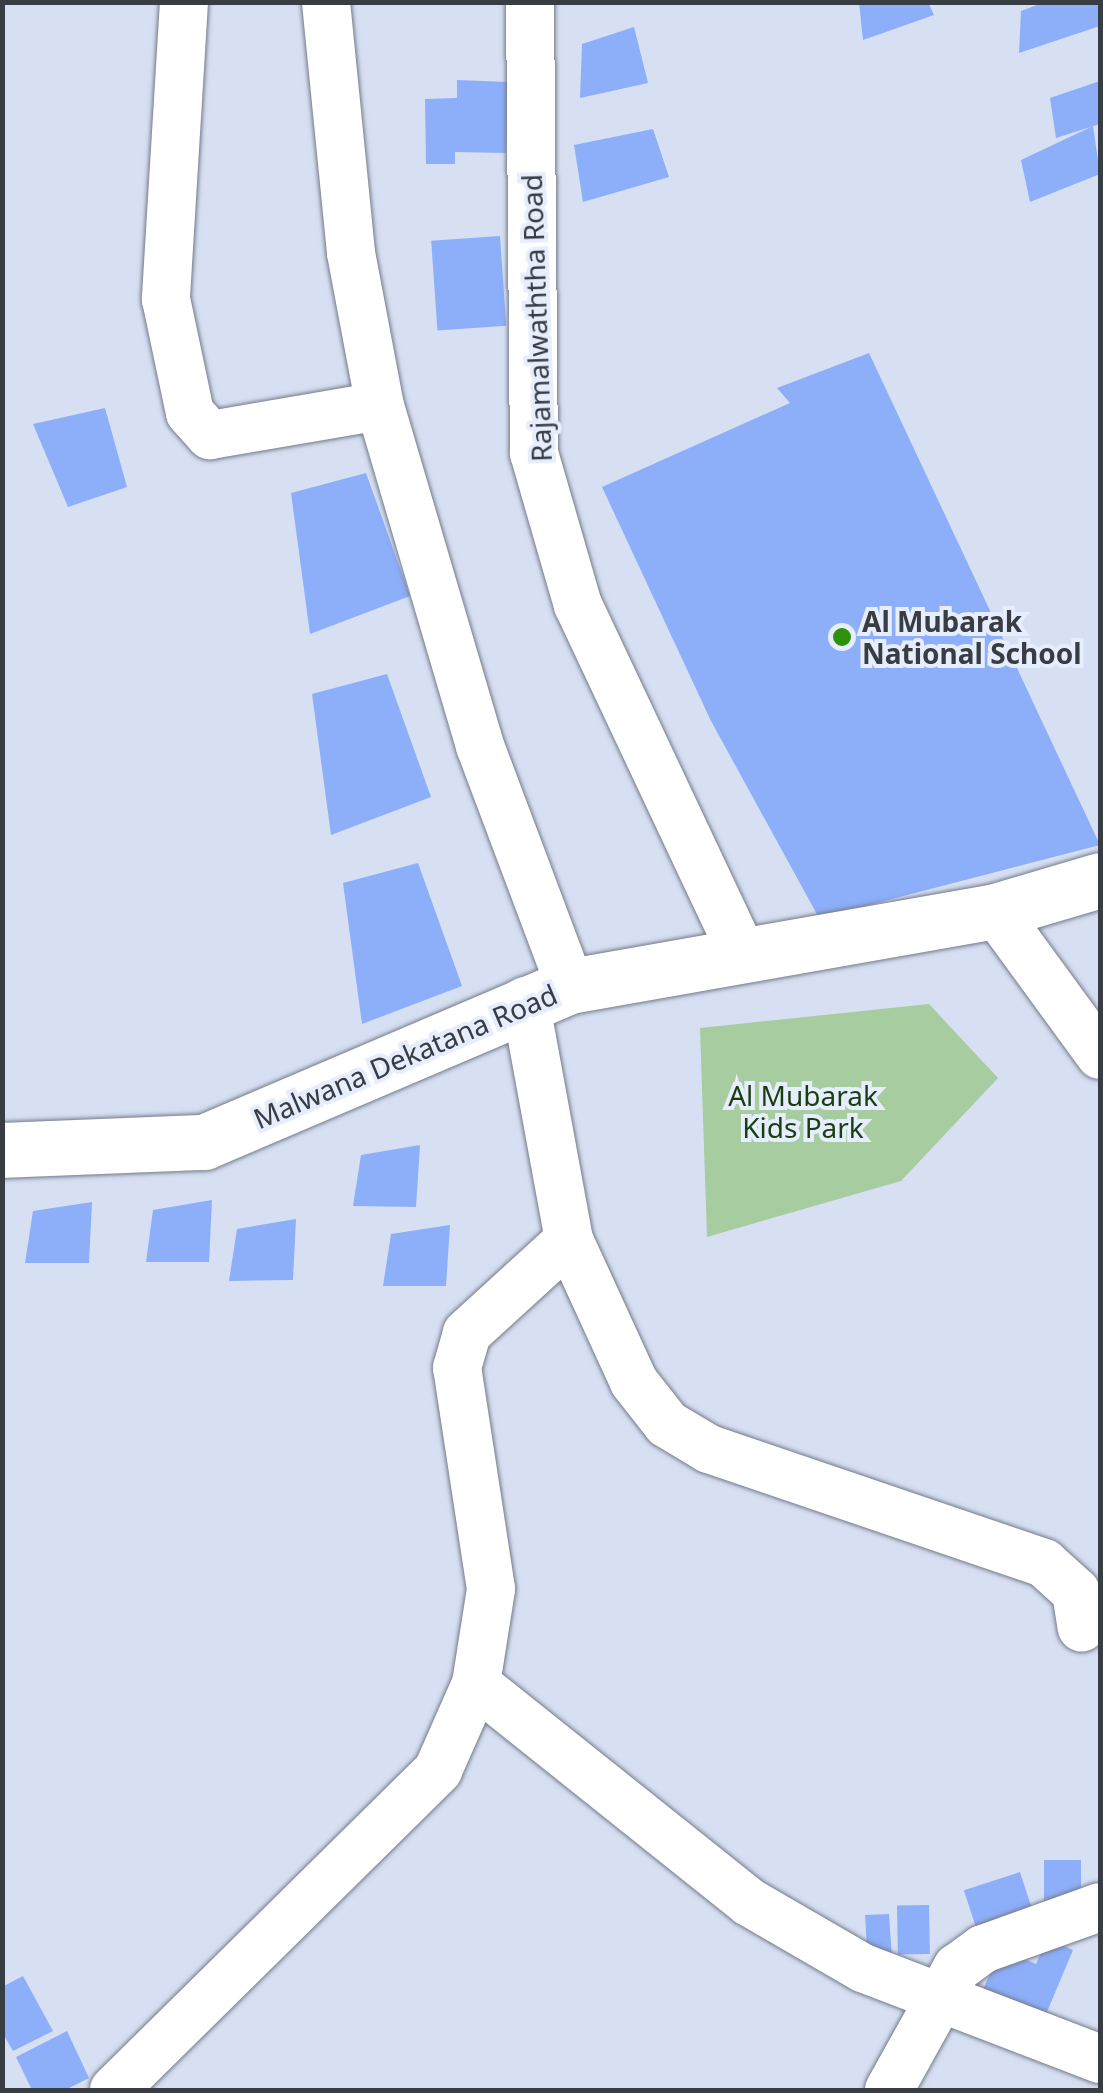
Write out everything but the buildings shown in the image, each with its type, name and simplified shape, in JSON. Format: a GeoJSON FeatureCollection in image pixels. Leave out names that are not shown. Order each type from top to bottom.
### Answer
{"type":"FeatureCollection","features":[{"type":"Feature","properties":{"kind":"main road","name":"Malwana Dekatana Road"},"geometry":{"type":"LineString","coordinates":[[2,1150],[204,1142],[548,993],[741,952],[995,911],[1100,880]]}},
{"type":"Feature","properties":{"kind":"street"},"geometry":{"type":"LineString","coordinates":[[184,2],[166,300],[190,413],[210,435],[380,406]]}},
{"type":"Feature","properties":{"kind":"street"},"geometry":{"type":"LineString","coordinates":[[326,2],[351,253],[380,406],[548,993],[569,1240],[634,1382],[668,1424],[709,1449],[1044,1563],[1076,1592],[1082,1628]]}},
{"type":"Feature","properties":{"kind":"street","name":"Rajamalwaththa Road"},"geometry":{"type":"LineString","coordinates":[[530,2],[534,453],[578,606],[741,952]]}},
{"type":"Feature","properties":{"kind":"street"},"geometry":{"type":"LineString","coordinates":[[995,911],[1100,1056]]}},
{"type":"Feature","properties":{"kind":"street"},"geometry":{"type":"LineString","coordinates":[[114,2090],[438,1770],[476,1684],[491,1589],[457,1368],[467,1332],[569,1240]]}},
{"type":"Feature","properties":{"kind":"street"},"geometry":{"type":"LineString","coordinates":[[476,1684],[749,1902],[864,1968],[1100,2059]]}},
{"type":"Feature","properties":{"kind":"street"},"geometry":{"type":"LineString","coordinates":[[890,2090],[957,1968],[983,1949],[1100,1907]]}},
{"type":"Feature","properties":{"kind":"green space","name":"Al Mubarak Kids Park"},"geometry":{"type":"Polygon","coordinates":[[[929,1004],[998,1078],[901,1181],[707,1237],[700,1028],[929,1004]]]}},
{"type":"Feature","properties":{"kind":"place","name":"Al Mubarak National School"},"geometry":{"type":"Point","coordinates":[842,637]}}]}
